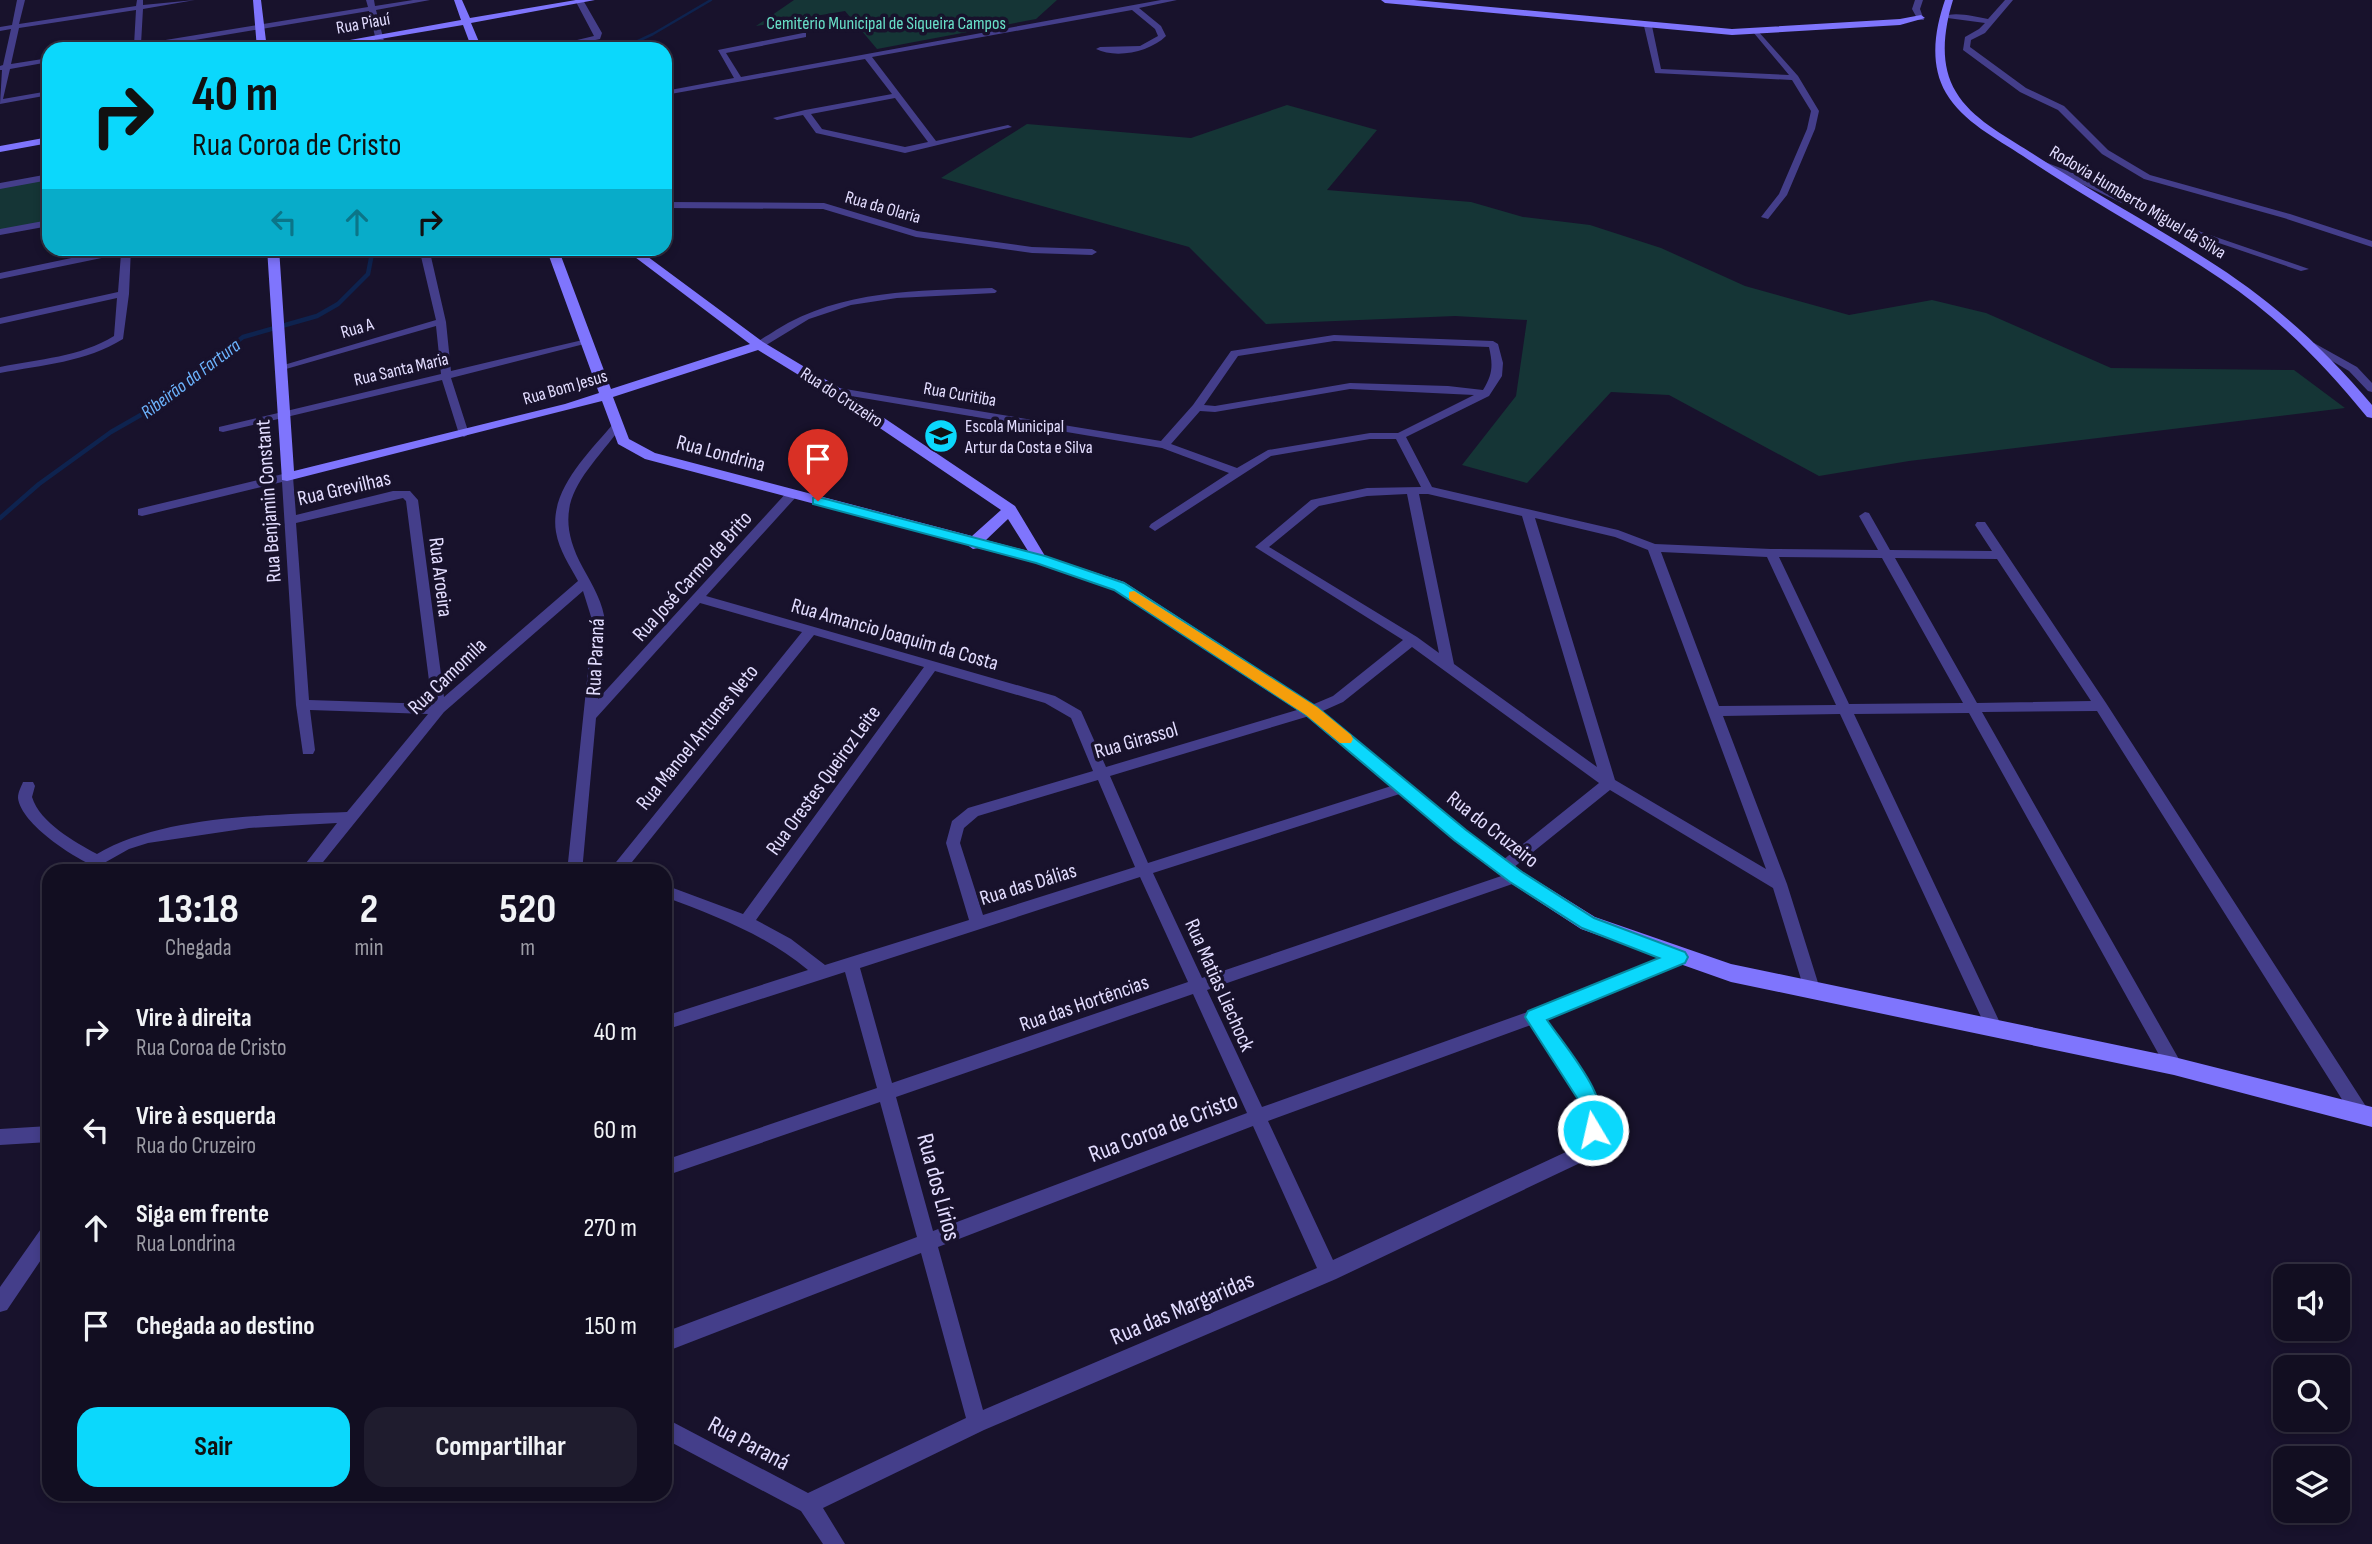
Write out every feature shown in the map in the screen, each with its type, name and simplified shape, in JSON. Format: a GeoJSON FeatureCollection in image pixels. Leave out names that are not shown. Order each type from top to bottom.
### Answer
{"type":"FeatureCollection","features":[{"type":"Feature","properties":{"kind":"street"},"geometry":{"type":"LineString","coordinates":[[21,0],[3,68],[0,100],[42,94]]}},
{"type":"Feature","properties":{"kind":"street"},"geometry":{"type":"LineString","coordinates":[[0,29],[140,4],[191,0]]}},
{"type":"Feature","properties":{"kind":"street"},"geometry":{"type":"LineString","coordinates":[[257,0],[261,42]]}},
{"type":"Feature","properties":{"kind":"street"},"geometry":{"type":"LineString","coordinates":[[171,42],[371,4],[426,0]]}},
{"type":"Feature","properties":{"kind":"street"},"geometry":{"type":"LineString","coordinates":[[458,0],[474,42]]}},
{"type":"Feature","properties":{"kind":"street","name":"Rua Piauí"},"geometry":{"type":"LineString","coordinates":[[344,42],[591,0]]}},
{"type":"Feature","properties":{"kind":"street"},"geometry":{"type":"LineString","coordinates":[[672,92],[1173,0]]}},
{"type":"Feature","properties":{"kind":"street"},"geometry":{"type":"LineString","coordinates":[[1385,0],[1648,26],[1756,32],[1900,22],[1930,27],[1944,17],[1965,17],[1991,22]]}},
{"type":"Feature","properties":{"kind":"street"},"geometry":{"type":"LineString","coordinates":[[1919,0],[1916,9],[1930,27]]}},
{"type":"Feature","properties":{"kind":"street","name":"Rodovia Humberto Miguel da Silva"},"geometry":{"type":"LineString","coordinates":[[1949,0],[1944,17],[1930,27],[1939,54],[1942,75],[1966,112],[2051,172],[2206,263],[2260,300],[2314,346],[2372,414]]}},
{"type":"Feature","properties":{"kind":"street"},"geometry":{"type":"LineString","coordinates":[[2009,0],[1991,22],[1968,39],[1966,48],[2023,90],[2061,108],[2105,152],[2147,177],[2287,216],[2372,244]]}},
{"type":"Feature","properties":{"kind":"street"},"geometry":{"type":"LineString","coordinates":[[580,1],[598,33],[597,37],[582,42]]}},
{"type":"Feature","properties":{"kind":"street"},"geometry":{"type":"LineString","coordinates":[[137,42],[140,4]]}},
{"type":"Feature","properties":{"kind":"street"},"geometry":{"type":"LineString","coordinates":[[371,4],[380,42]]}},
{"type":"Feature","properties":{"kind":"street"},"geometry":{"type":"LineString","coordinates":[[1100,48],[1119,51],[1155,44],[1162,36],[1158,28],[1133,7]]}},
{"type":"Feature","properties":{"kind":"street"},"geometry":{"type":"LineString","coordinates":[[1648,26],[1658,71],[1795,78]]}},
{"type":"Feature","properties":{"kind":"street"},"geometry":{"type":"LineString","coordinates":[[1756,32],[1795,78],[1815,111],[1811,129],[1783,195],[1765,217]]}},
{"type":"Feature","properties":{"kind":"street"},"geometry":{"type":"LineString","coordinates":[[738,79],[721,54],[724,50],[803,35]]}},
{"type":"Feature","properties":{"kind":"street"},"geometry":{"type":"LineString","coordinates":[[867,56],[934,144]]}},
{"type":"Feature","properties":{"kind":"street"},"geometry":{"type":"LineString","coordinates":[[3,68],[42,62]]}},
{"type":"Feature","properties":{"kind":"street"},"geometry":{"type":"LineString","coordinates":[[777,118],[897,95]]}},
{"type":"Feature","properties":{"kind":"street"},"geometry":{"type":"LineString","coordinates":[[805,112],[818,131],[905,150],[1008,127]]}},
{"type":"Feature","properties":{"kind":"street"},"geometry":{"type":"LineString","coordinates":[[0,149],[42,141]]}},
{"type":"Feature","properties":{"kind":"street"},"geometry":{"type":"LineString","coordinates":[[2040,163],[2074,175],[2159,219],[2219,242],[2304,269]]}},
{"type":"Feature","properties":{"kind":"street"},"geometry":{"type":"LineString","coordinates":[[0,186],[42,178]]}},
{"type":"Feature","properties":{"kind":"street","name":"Rua da Olaria"},"geometry":{"type":"LineString","coordinates":[[672,205],[824,206],[916,234],[1032,250],[1092,252]]}},
{"type":"Feature","properties":{"kind":"street"},"geometry":{"type":"LineString","coordinates":[[0,232],[42,224]]}},
{"type":"Feature","properties":{"kind":"street"},"geometry":{"type":"LineString","coordinates":[[0,276],[93,256]]}},
{"type":"Feature","properties":{"kind":"street"},"geometry":{"type":"LineString","coordinates":[[0,370],[93,350],[109,345],[119,337],[126,256]]}},
{"type":"Feature","properties":{"kind":"street","name":"Rua Benjamin Constant"},"geometry":{"type":"LineString","coordinates":[[274,256],[282,367],[282,414],[308,750]]}},
{"type":"Feature","properties":{"kind":"street"},"geometry":{"type":"LineString","coordinates":[[426,256],[441,322],[446,377],[464,434]]}},
{"type":"Feature","properties":{"kind":"street"},"geometry":{"type":"LineString","coordinates":[[555,256],[620,434]]}},
{"type":"Feature","properties":{"kind":"street","name":"Rua do Cruzeiro"},"geometry":{"type":"LineString","coordinates":[[639,256],[760,345],[833,390],[1010,509],[1040,559]]}},
{"type":"Feature","properties":{"kind":"street","name":"Rua Bom Jesus"},"geometry":{"type":"LineString","coordinates":[[142,512],[464,434],[607,395],[760,345],[805,317],[840,305],[883,297],[992,291]]}},
{"type":"Feature","properties":{"kind":"street"},"geometry":{"type":"LineString","coordinates":[[0,321],[124,294]]}},
{"type":"Feature","properties":{"kind":"street","name":"Rua A"},"geometry":{"type":"LineString","coordinates":[[282,367],[441,322]]}},
{"type":"Feature","properties":{"kind":"street"},"geometry":{"type":"LineString","coordinates":[[1155,527],[1268,453],[1370,436],[1400,436],[1485,394],[1497,376],[1498,363],[1493,344],[1334,338],[1235,353],[1197,407],[1164,445]]}},
{"type":"Feature","properties":{"kind":"street","name":"Rua Santa Maria"},"geometry":{"type":"LineString","coordinates":[[223,429],[587,342]]}},
{"type":"Feature","properties":{"kind":"street"},"geometry":{"type":"LineString","coordinates":[[2314,346],[2353,369],[2372,389]]}},
{"type":"Feature","properties":{"kind":"street"},"geometry":{"type":"LineString","coordinates":[[1197,407],[1214,409],[1350,386],[1448,389],[1485,394]]}},
{"type":"Feature","properties":{"kind":"street","name":"Rua Curitiba"},"geometry":{"type":"LineString","coordinates":[[833,390],[1164,445],[1239,473]]}},
{"type":"Feature","properties":{"kind":"street","name":"Rua Londrina"},"geometry":{"type":"LineString","coordinates":[[620,434],[632,449],[650,456],[973,544],[1040,559],[1119,586]]}},
{"type":"Feature","properties":{"kind":"street","name":"Rua Paraná"},"geometry":{"type":"LineString","coordinates":[[575,864],[592,715],[599,623],[596,605],[567,548],[559,524],[563,501],[571,485],[620,434]]}},
{"type":"Feature","properties":{"kind":"street"},"geometry":{"type":"LineString","coordinates":[[1400,436],[1428,490]]}},
{"type":"Feature","properties":{"kind":"street"},"geometry":{"type":"LineString","coordinates":[[1412,490],[1448,665]]}},
{"type":"Feature","properties":{"kind":"street"},"geometry":{"type":"LineString","coordinates":[[1779,884],[1609,783],[1412,640],[1261,547],[1315,503],[1367,492],[1428,490],[1618,534],[1653,548],[1771,553],[2002,555]]}},
{"type":"Feature","properties":{"kind":"street","name":"Rua Grevilhas"},"geometry":{"type":"LineString","coordinates":[[291,520],[406,494]]}},
{"type":"Feature","properties":{"kind":"street","name":"Rua Aroeira"},"geometry":{"type":"LineString","coordinates":[[406,494],[412,500],[439,709]]}},
{"type":"Feature","properties":{"kind":"street","name":"Rua José Carmo de Brito"},"geometry":{"type":"LineString","coordinates":[[592,715],[792,494]]}},
{"type":"Feature","properties":{"kind":"street"},"geometry":{"type":"LineString","coordinates":[[973,544],[1010,509]]}},
{"type":"Feature","properties":{"kind":"street"},"geometry":{"type":"LineString","coordinates":[[1527,512],[1609,783]]}},
{"type":"Feature","properties":{"kind":"street"},"geometry":{"type":"LineString","coordinates":[[1866,516],[2174,1066]]}},
{"type":"Feature","properties":{"kind":"street"},"geometry":{"type":"LineString","coordinates":[[1981,525],[2367,1115]]}},
{"type":"Feature","properties":{"kind":"street"},"geometry":{"type":"LineString","coordinates":[[1653,548],[1779,884],[1812,989]]}},
{"type":"Feature","properties":{"kind":"street"},"geometry":{"type":"LineString","coordinates":[[1771,553],[1994,1027]]}},
{"type":"Feature","properties":{"kind":"street","name":"Rua Camomila"},"geometry":{"type":"LineString","coordinates":[[313,864],[439,709],[585,582]]}},
{"type":"Feature","properties":{"kind":"street","name":"Rua do Cruzeiro"},"geometry":{"type":"LineString","coordinates":[[1119,586],[1311,711],[1509,873],[1588,923],[1731,973],[1889,1004],[2174,1066],[2367,1115]]}},
{"type":"Feature","properties":{"kind":"street","name":"Rua Amancio Joaquim da Costa"},"geometry":{"type":"LineString","coordinates":[[699,598],[1050,699],[1076,715]]}},
{"type":"Feature","properties":{"kind":"street","name":"Rua Manoel Antunes Neto"},"geometry":{"type":"LineString","coordinates":[[621,864],[811,630]]}},
{"type":"Feature","properties":{"kind":"street","name":"Rua Girassol"},"geometry":{"type":"LineString","coordinates":[[977,922],[953,843],[957,825],[973,812],[1311,711],[1346,693],[1412,640]]}},
{"type":"Feature","properties":{"kind":"street","name":"Rua Orestes Queiroz Leite"},"geometry":{"type":"LineString","coordinates":[[747,920],[933,664]]}},
{"type":"Feature","properties":{"kind":"street"},"geometry":{"type":"LineString","coordinates":[[303,705],[439,709]]}},
{"type":"Feature","properties":{"kind":"street"},"geometry":{"type":"LineString","coordinates":[[1716,711],[2101,706]]}},
{"type":"Feature","properties":{"kind":"street","name":"Rua Matias Liechock"},"geometry":{"type":"LineString","coordinates":[[1076,715],[1328,1272]]}},
{"type":"Feature","properties":{"kind":"street","name":"Rua das Hortências"},"geometry":{"type":"LineString","coordinates":[[672,1166],[1198,986],[1509,873],[1609,783]]}},
{"type":"Feature","properties":{"kind":"street"},"geometry":{"type":"LineString","coordinates":[[28,786],[25,798],[29,808],[90,864]]}},
{"type":"Feature","properties":{"kind":"street","name":"Rua das Dálias"},"geometry":{"type":"LineString","coordinates":[[672,1021],[1404,787]]}},
{"type":"Feature","properties":{"kind":"street"},"geometry":{"type":"LineString","coordinates":[[95,864],[124,845],[148,837],[249,822],[353,817]]}},
{"type":"Feature","properties":{"kind":"street"},"geometry":{"type":"LineString","coordinates":[[672,893],[747,920],[796,948],[823,973]]}},
{"type":"Feature","properties":{"kind":"street","name":"Rua Coroa de Cristo"},"geometry":{"type":"LineString","coordinates":[[672,1339],[1257,1117],[1535,1017],[1679,957]]}},
{"type":"Feature","properties":{"kind":"street","name":"Rua dos Lírios"},"geometry":{"type":"LineString","coordinates":[[851,964],[977,1423]]}},
{"type":"Feature","properties":{"kind":"street","name":"Rua das Margaridas"},"geometry":{"type":"LineString","coordinates":[[808,1504],[977,1423],[1328,1272],[1574,1157],[1593,1130],[1591,1101],[1535,1017]]}},
{"type":"Feature","properties":{"kind":"street"},"geometry":{"type":"LineString","coordinates":[[0,1137],[42,1134]]}},
{"type":"Feature","properties":{"kind":"street"},"geometry":{"type":"LineString","coordinates":[[0,1303],[8,1282],[42,1241]]}},
{"type":"Feature","properties":{"kind":"street","name":"Rua Paraná"},"geometry":{"type":"LineString","coordinates":[[672,1431],[808,1504]]}},
{"type":"Feature","properties":{"kind":"street"},"geometry":{"type":"LineString","coordinates":[[808,1504],[835,1544]]}},
{"type":"Feature","properties":{"kind":"green space","name":"Cemitério Municipal de Siqueira Campos"},"geometry":{"type":"Polygon","coordinates":[[[794,0],[1057,0],[1036,19],[877,49],[845,11],[756,26],[794,0]]]}},
{"type":"Feature","properties":{"kind":"green space"},"geometry":{"type":"Polygon","coordinates":[[[1287,105],[1377,130],[1327,190],[1471,202],[1523,217],[1590,225],[1661,248],[1745,286],[1849,315],[1932,300],[1986,313],[2111,368],[2294,370],[2345,408],[1909,461],[1819,476],[1669,395],[1611,392],[1527,483],[1462,465],[1516,396],[1527,320],[1455,316],[1266,324],[1189,247],[941,178],[1027,124],[1191,138],[1287,105]]]}},
{"type":"Feature","properties":{"kind":"green space"},"geometry":{"type":"Polygon","coordinates":[[[42,180],[42,222],[0,230],[0,188],[42,180]]]}},
{"type":"Feature","properties":{"kind":"waterway","name":"Ribeirão da Fartura"},"geometry":{"type":"LineString","coordinates":[[636,42],[711,0]]}},
{"type":"Feature","properties":{"kind":"waterway","name":"Ribeirão da Fartura"},"geometry":{"type":"LineString","coordinates":[[0,518],[39,484],[111,432],[146,412],[243,337],[317,316],[338,304],[368,274],[371,256]]}},
{"type":"Feature","properties":{"kind":"slow traffic"},"geometry":{"type":"LineString","coordinates":[[1134,596],[1311,711],[1345,739]]}},
{"type":"Feature","properties":{"kind":"place","name":"Escola Municipal Artur da Costa e Silva"},"geometry":{"type":"Point","coordinates":[941,436]}},
{"type":"Feature","properties":{"kind":"route"},"geometry":{"type":"LineString","coordinates":[[818,501],[973,544],[1040,559],[1119,586],[1311,711],[1460,835],[1516,877],[1588,923],[1679,957],[1535,1017],[1591,1101],[1593,1130]]}}]}
